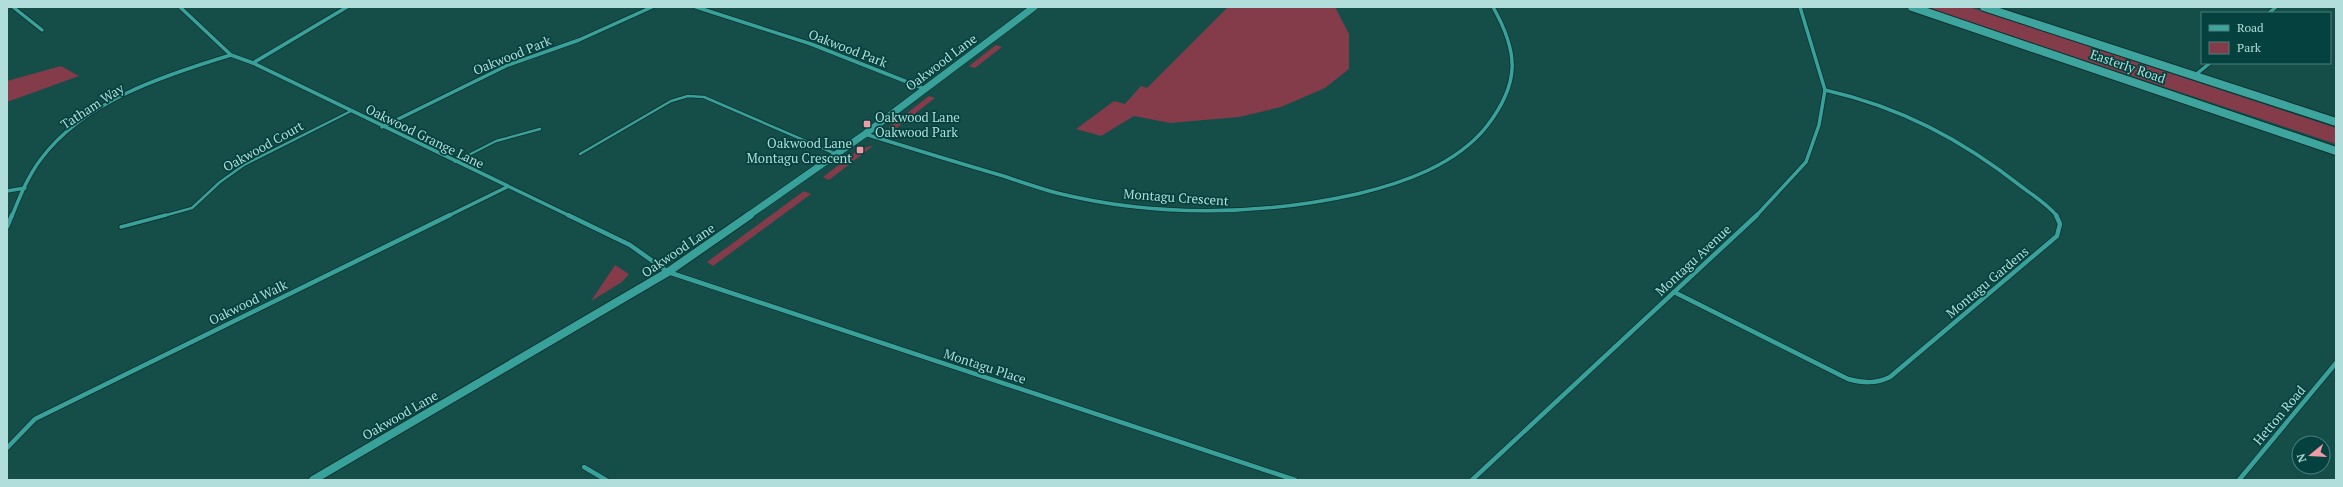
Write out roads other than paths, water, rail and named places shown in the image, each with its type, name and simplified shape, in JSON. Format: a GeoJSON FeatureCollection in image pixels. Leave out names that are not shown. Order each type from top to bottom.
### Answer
{"type":"FeatureCollection","features":[{"type":"Feature","properties":{"kind":"main road","name":"Easterly Road"},"geometry":{"type":"LineString","coordinates":[[1912,7],[2336,150]]}},
{"type":"Feature","properties":{"kind":"main road","name":"Easterly Road"},"geometry":{"type":"LineString","coordinates":[[1984,7],[2336,122]]}},
{"type":"Feature","properties":{"kind":"street"},"geometry":{"type":"LineString","coordinates":[[13,7],[42,30]]}},
{"type":"Feature","properties":{"kind":"street","name":"Oakwood Grange Lane"},"geometry":{"type":"LineString","coordinates":[[180,7],[231,54],[253,63],[455,162],[630,245],[668,272]]}},
{"type":"Feature","properties":{"kind":"street"},"geometry":{"type":"LineString","coordinates":[[253,63],[347,7]]}},
{"type":"Feature","properties":{"kind":"street","name":"Oakwood Park"},"geometry":{"type":"LineString","coordinates":[[382,126],[508,65],[579,40],[652,7]]}},
{"type":"Feature","properties":{"kind":"street","name":"Oakwood Park"},"geometry":{"type":"LineString","coordinates":[[696,7],[811,44],[925,89]]}},
{"type":"Feature","properties":{"kind":"street","name":"Oakwood Lane"},"geometry":{"type":"LineString","coordinates":[[313,480],[668,272],[865,134],[1034,7]]}},
{"type":"Feature","properties":{"kind":"street","name":"Montagu Crescent"},"geometry":{"type":"LineString","coordinates":[[865,134],[1057,193],[1120,204],[1196,211],[1265,210],[1334,200],[1402,182],[1450,158],[1486,128],[1506,96],[1515,61],[1506,28],[1493,7]]}},
{"type":"Feature","properties":{"kind":"street","name":"Montagu Avenue"},"geometry":{"type":"LineString","coordinates":[[1472,480],[1768,205],[1806,162],[1819,125],[1825,90],[1800,7]]}},
{"type":"Feature","properties":{"kind":"street","name":"Tatham Way"},"geometry":{"type":"LineString","coordinates":[[7,227],[32,173],[46,152],[70,130],[121,97],[181,70],[231,54]]}},
{"type":"Feature","properties":{"kind":"street"},"geometry":{"type":"LineString","coordinates":[[2194,76],[2209,64]]}},
{"type":"Feature","properties":{"kind":"street","name":"Montagu Gardens"},"geometry":{"type":"LineString","coordinates":[[1674,292],[1848,379],[1872,383],[1882,381],[1890,377],[2051,242],[2061,229],[2060,221],[2048,207],[2018,183],[1949,136],[1889,108],[1862,98],[1825,90]]}},
{"type":"Feature","properties":{"kind":"street","name":"Oakwood Walk"},"geometry":{"type":"LineString","coordinates":[[7,448],[35,419],[507,187]]}},
{"type":"Feature","properties":{"kind":"street"},"geometry":{"type":"LineString","coordinates":[[7,191],[25,188]]}},
{"type":"Feature","properties":{"kind":"street","name":"Montagu Place"},"geometry":{"type":"LineString","coordinates":[[668,272],[1295,480]]}},
{"type":"Feature","properties":{"kind":"street","name":"Hetton Road"},"geometry":{"type":"LineString","coordinates":[[2239,480],[2336,364]]}},
{"type":"Feature","properties":{"kind":"street"},"geometry":{"type":"LineString","coordinates":[[584,467],[606,480]]}},
{"type":"Feature","properties":{"kind":"lane"},"geometry":{"type":"LineString","coordinates":[[580,154],[671,101],[696,96],[704,97],[836,154]]}},
{"type":"Feature","properties":{"kind":"lane","name":"Oakwood Court"},"geometry":{"type":"LineString","coordinates":[[121,227],[192,208],[220,182],[244,165],[351,111]]}},
{"type":"Feature","properties":{"kind":"lane"},"geometry":{"type":"LineString","coordinates":[[455,162],[495,140],[540,128]]}},
{"type":"Feature","properties":{"kind":"place","name":"Oakwood Lane Oakwood Park"},"geometry":{"type":"Point","coordinates":[867,124]}},
{"type":"Feature","properties":{"kind":"place","name":"Oakwood Lane Montagu Crescent"},"geometry":{"type":"Point","coordinates":[860,150]}}]}
